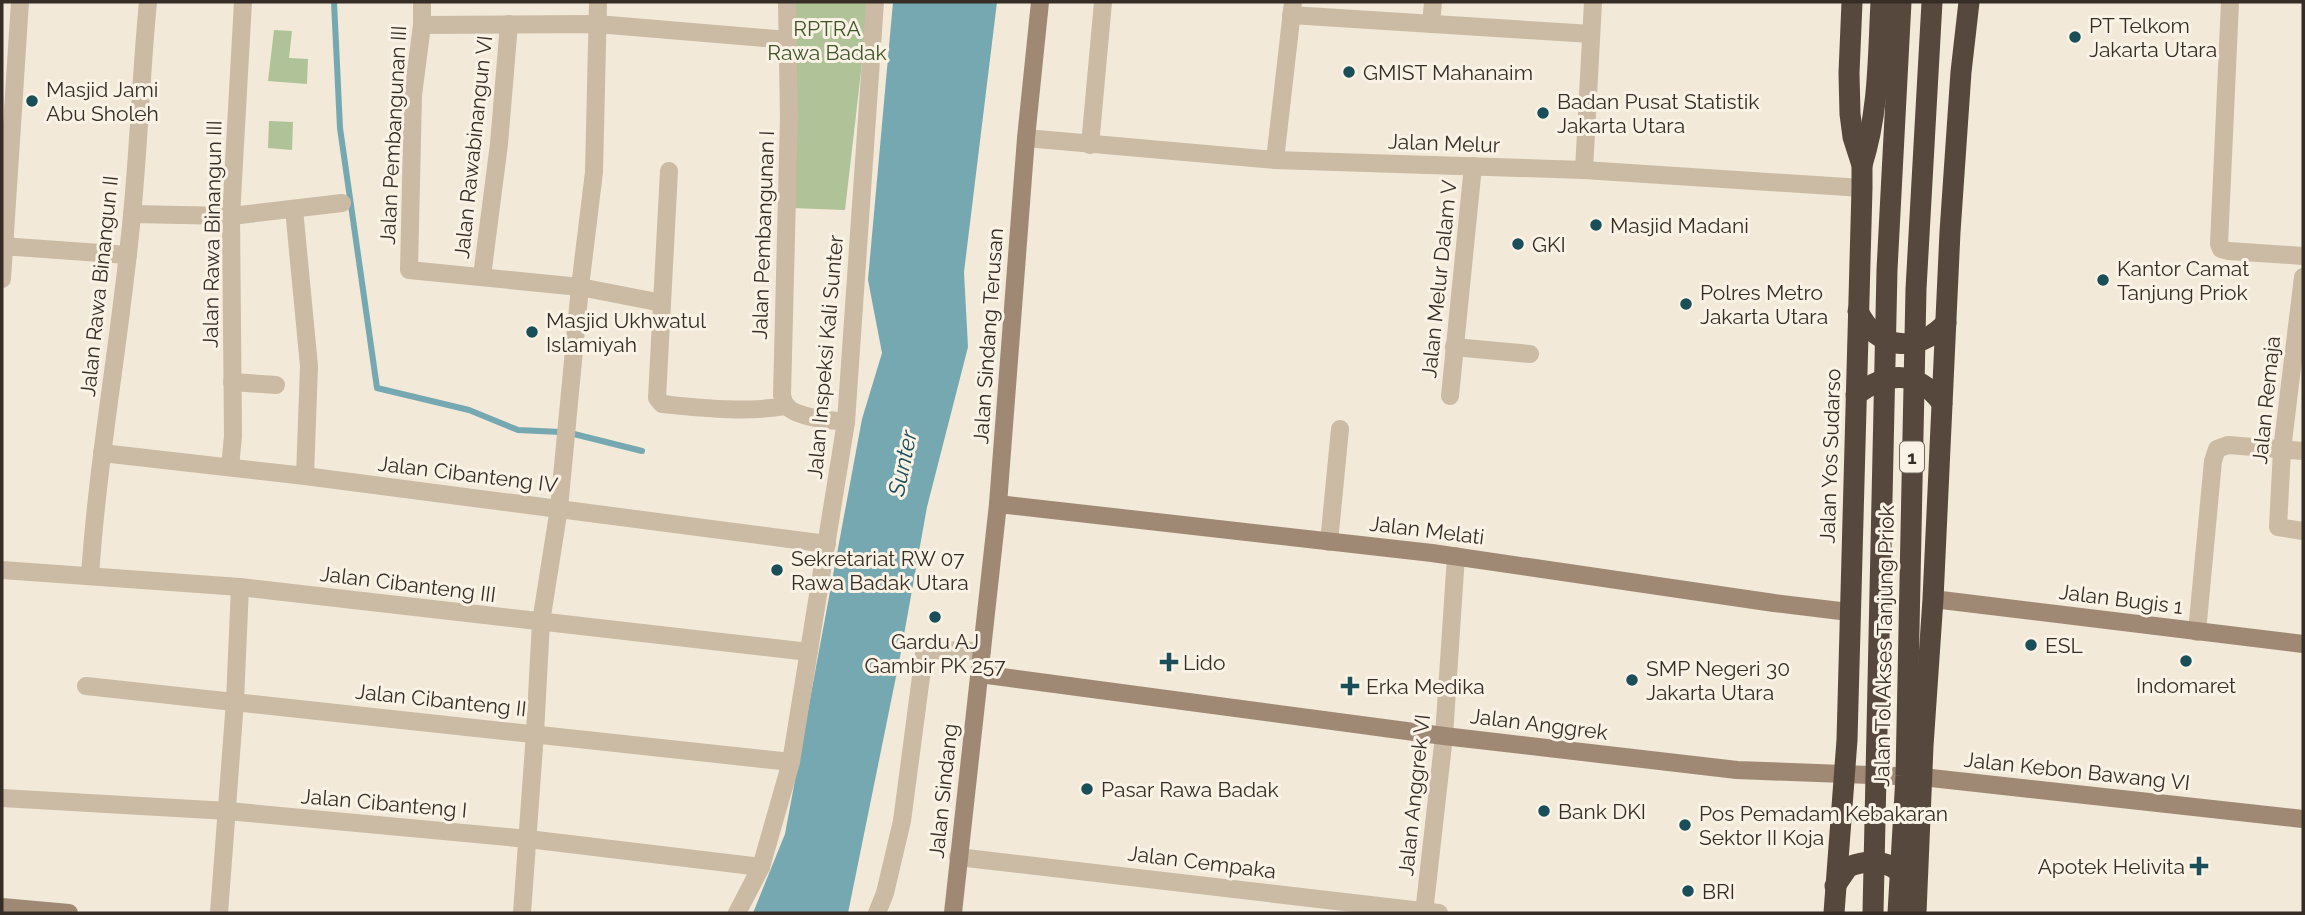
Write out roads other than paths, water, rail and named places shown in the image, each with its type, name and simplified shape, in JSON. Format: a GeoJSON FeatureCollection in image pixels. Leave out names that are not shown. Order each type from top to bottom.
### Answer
{"type":"FeatureCollection","features":[{"type":"Feature","properties":{"kind":"highway","name":"Jalan Yos Sudarso"},"geometry":{"type":"LineString","coordinates":[[1834,913],[1845,775],[1862,187],[1862,165],[1853,137],[1850,114],[1852,2]]}},
{"type":"Feature","properties":{"kind":"highway"},"geometry":{"type":"LineString","coordinates":[[1862,165],[1876,111],[1881,2]]}},
{"type":"Feature","properties":{"kind":"highway","name":"Jalan Tol Akses Tanjung Priok"},"geometry":{"type":"LineString","coordinates":[[1873,913],[1887,270],[1901,2]]}},
{"type":"Feature","properties":{"kind":"highway","name":"Jalan Tol Akses Tanjung Priok"},"geometry":{"type":"LineString","coordinates":[[1898,913],[1906,776],[1916,289],[1932,2]]}},
{"type":"Feature","properties":{"kind":"highway","name":"1"},"geometry":{"type":"LineString","coordinates":[[1916,913],[1956,138],[1969,2]]}},
{"type":"Feature","properties":{"kind":"highway"},"geometry":{"type":"LineString","coordinates":[[1858,312],[1863,322],[1881,338],[1905,344],[1928,338],[1946,323]]}},
{"type":"Feature","properties":{"kind":"highway"},"geometry":{"type":"LineString","coordinates":[[1856,396],[1881,380],[1909,378],[1934,392],[1942,403]]}},
{"type":"Feature","properties":{"kind":"highway"},"geometry":{"type":"LineString","coordinates":[[1835,886],[1848,867],[1861,862],[1873,862],[1899,869],[1917,891]]}},
{"type":"Feature","properties":{"kind":"street"},"geometry":{"type":"LineString","coordinates":[[2,279],[20,2]]}},
{"type":"Feature","properties":{"kind":"street","name":"Jalan Rawa Binangun II"},"geometry":{"type":"LineString","coordinates":[[90,576],[102,453],[128,255],[148,2]]}},
{"type":"Feature","properties":{"kind":"street","name":"Jalan Rawa Binangun III"},"geometry":{"type":"LineString","coordinates":[[230,467],[233,436],[231,216],[243,2]]}},
{"type":"Feature","properties":{"kind":"street","name":"Jalan Pembangunan III"},"geometry":{"type":"LineString","coordinates":[[422,2],[414,95],[409,270],[482,276]]}},
{"type":"Feature","properties":{"kind":"street"},"geometry":{"type":"LineString","coordinates":[[522,913],[541,622],[559,508],[594,172],[598,2]]}},
{"type":"Feature","properties":{"kind":"street","name":"Jalan Pembangunan I"},"geometry":{"type":"LineString","coordinates":[[786,406],[782,395],[789,117],[787,2]]}},
{"type":"Feature","properties":{"kind":"street","name":"Jalan Inspeksi Kali Sunter"},"geometry":{"type":"LineString","coordinates":[[737,913],[761,867],[791,762],[846,422],[875,2]]}},
{"type":"Feature","properties":{"kind":"street","name":"Jalan Sindang Terusan"},"geometry":{"type":"LineString","coordinates":[[980,674],[998,504],[1026,138],[1040,2]]}},
{"type":"Feature","properties":{"kind":"street"},"geometry":{"type":"LineString","coordinates":[[1090,145],[1103,2]]}},
{"type":"Feature","properties":{"kind":"street"},"geometry":{"type":"LineString","coordinates":[[1431,24],[1433,2]]}},
{"type":"Feature","properties":{"kind":"street"},"geometry":{"type":"LineString","coordinates":[[1584,170],[1593,2]]}},
{"type":"Feature","properties":{"kind":"street"},"geometry":{"type":"LineString","coordinates":[[2230,2],[2219,244],[2221,249],[2229,251],[2303,256]]}},
{"type":"Feature","properties":{"kind":"street"},"geometry":{"type":"LineString","coordinates":[[1275,160],[1292,8],[1431,24],[1591,34]]}},
{"type":"Feature","properties":{"kind":"street","name":"Jalan Rawabinangun VI"},"geometry":{"type":"LineString","coordinates":[[422,24],[597,24],[788,40]]}},
{"type":"Feature","properties":{"kind":"street","name":"Jalan Rawabinangun VI"},"geometry":{"type":"LineString","coordinates":[[482,276],[499,145],[509,24]]}},
{"type":"Feature","properties":{"kind":"street","name":"Jalan Melur"},"geometry":{"type":"LineString","coordinates":[[1026,138],[1275,160],[1584,170],[1862,187]]}},
{"type":"Feature","properties":{"kind":"street","name":"Jalan Melur Dalam V"},"geometry":{"type":"LineString","coordinates":[[1450,396],[1473,166]]}},
{"type":"Feature","properties":{"kind":"street"},"geometry":{"type":"LineString","coordinates":[[669,171],[657,398],[662,404],[713,409],[767,409],[786,406],[807,416],[846,422]]}},
{"type":"Feature","properties":{"kind":"street"},"geometry":{"type":"LineString","coordinates":[[132,214],[231,216],[342,203]]}},
{"type":"Feature","properties":{"kind":"street"},"geometry":{"type":"LineString","coordinates":[[294,209],[309,366],[305,476]]}},
{"type":"Feature","properties":{"kind":"street"},"geometry":{"type":"LineString","coordinates":[[3,246],[128,255]]}},
{"type":"Feature","properties":{"kind":"street"},"geometry":{"type":"LineString","coordinates":[[482,276],[580,287],[662,303]]}},
{"type":"Feature","properties":{"kind":"street","name":"Jalan Remaja"},"geometry":{"type":"LineString","coordinates":[[2303,276],[2300,320],[2282,450],[2278,528],[2303,531]]}},
{"type":"Feature","properties":{"kind":"street"},"geometry":{"type":"LineString","coordinates":[[1454,347],[1530,354]]}},
{"type":"Feature","properties":{"kind":"street"},"geometry":{"type":"LineString","coordinates":[[232,382],[276,385]]}},
{"type":"Feature","properties":{"kind":"street"},"geometry":{"type":"LineString","coordinates":[[1329,542],[1340,429]]}},
{"type":"Feature","properties":{"kind":"street"},"geometry":{"type":"LineString","coordinates":[[2197,632],[2213,461],[2217,449],[2228,445],[2303,451]]}},
{"type":"Feature","properties":{"kind":"street","name":"Jalan Cibanteng IV"},"geometry":{"type":"LineString","coordinates":[[102,453],[305,476],[827,544]]}},
{"type":"Feature","properties":{"kind":"street","name":"Jalan Melati"},"geometry":{"type":"LineString","coordinates":[[998,504],[1456,556],[1849,612]]}},
{"type":"Feature","properties":{"kind":"street","name":"Jalan Anggrek VI"},"geometry":{"type":"LineString","coordinates":[[1429,913],[1456,556]]}},
{"type":"Feature","properties":{"kind":"street","name":"Jalan Cibanteng III"},"geometry":{"type":"LineString","coordinates":[[2,570],[240,587],[808,652]]}},
{"type":"Feature","properties":{"kind":"street"},"geometry":{"type":"LineString","coordinates":[[219,913],[228,811],[240,587]]}},
{"type":"Feature","properties":{"kind":"street","name":"Jalan Bugis 1"},"geometry":{"type":"LineString","coordinates":[[1933,600],[2303,644]]}},
{"type":"Feature","properties":{"kind":"street"},"geometry":{"type":"LineString","coordinates":[[877,913],[885,893],[902,821],[924,654],[935,650],[982,650]]}},
{"type":"Feature","properties":{"kind":"street","name":"Jalan Anggrek"},"geometry":{"type":"LineString","coordinates":[[980,674],[1444,736],[1738,769],[1845,775]]}},
{"type":"Feature","properties":{"kind":"street","name":"Jalan Sindang"},"geometry":{"type":"LineString","coordinates":[[953,913],[980,674]]}},
{"type":"Feature","properties":{"kind":"street","name":"Jalan Cibanteng II"},"geometry":{"type":"LineString","coordinates":[[86,686],[791,762]]}},
{"type":"Feature","properties":{"kind":"street","name":"Jalan Kebon Bawang VI"},"geometry":{"type":"LineString","coordinates":[[1845,775],[1922,777],[2303,818]]}},
{"type":"Feature","properties":{"kind":"street","name":"Jalan Cibanteng I"},"geometry":{"type":"LineString","coordinates":[[2,798],[228,811],[528,839],[761,867]]}},
{"type":"Feature","properties":{"kind":"street","name":"Jalan Cempaka"},"geometry":{"type":"LineString","coordinates":[[958,857],[1429,913]]}},
{"type":"Feature","properties":{"kind":"street"},"geometry":{"type":"LineString","coordinates":[[2,907],[69,913]]}},
{"type":"Feature","properties":{"kind":"water","name":"Sunter"},"geometry":{"type":"Polygon","coordinates":[[[893,2],[997,2],[964,272],[968,347],[927,507],[900,657],[848,913],[753,913],[785,834],[862,419],[882,353],[868,280],[893,2]]]}},
{"type":"Feature","properties":{"kind":"waterway"},"geometry":{"type":"LineString","coordinates":[[334,2],[340,128],[377,388],[469,410],[518,430],[560,432]]}},
{"type":"Feature","properties":{"kind":"waterway"},"geometry":{"type":"LineString","coordinates":[[570,433],[642,451]]}},
{"type":"Feature","properties":{"kind":"place","name":"PT Telkom Jakarta Utara"},"geometry":{"type":"Point","coordinates":[2075,37]}},
{"type":"Feature","properties":{"kind":"place","name":"GMIST Mahanaim"},"geometry":{"type":"Point","coordinates":[1349,72]}},
{"type":"Feature","properties":{"kind":"place","name":"Masjid Jami Abu Sholeh"},"geometry":{"type":"Point","coordinates":[32,101]}},
{"type":"Feature","properties":{"kind":"place","name":"Badan Pusat Statistik Jakarta Utara"},"geometry":{"type":"Point","coordinates":[1543,113]}},
{"type":"Feature","properties":{"kind":"place","name":"Masjid Madani"},"geometry":{"type":"Point","coordinates":[1596,225]}},
{"type":"Feature","properties":{"kind":"place","name":"GKI"},"geometry":{"type":"Point","coordinates":[1518,244]}},
{"type":"Feature","properties":{"kind":"place","name":"Kantor Camat Tanjung Priok"},"geometry":{"type":"Point","coordinates":[2103,280]}},
{"type":"Feature","properties":{"kind":"place","name":"Polres Metro Jakarta Utara"},"geometry":{"type":"Point","coordinates":[1686,304]}},
{"type":"Feature","properties":{"kind":"place","name":"Masjid Ukhwatul Islamiyah"},"geometry":{"type":"Point","coordinates":[532,332]}},
{"type":"Feature","properties":{"kind":"place","name":"Sekretariat RW 07 Rawa Badak Utara"},"geometry":{"type":"Point","coordinates":[777,570]}},
{"type":"Feature","properties":{"kind":"place","name":"Gardu AJ Gambir PK 257"},"geometry":{"type":"Point","coordinates":[935,617]}},
{"type":"Feature","properties":{"kind":"place","name":"ESL"},"geometry":{"type":"Point","coordinates":[2031,645]}},
{"type":"Feature","properties":{"kind":"place","name":"Indomaret"},"geometry":{"type":"Point","coordinates":[2186,661]}},
{"type":"Feature","properties":{"kind":"place","name":"Lido"},"geometry":{"type":"Point","coordinates":[1169,662]}},
{"type":"Feature","properties":{"kind":"place","name":"SMP Negeri 30 Jakarta Utara"},"geometry":{"type":"Point","coordinates":[1632,680]}},
{"type":"Feature","properties":{"kind":"place","name":"Erka Medika"},"geometry":{"type":"Point","coordinates":[1350,686]}},
{"type":"Feature","properties":{"kind":"place","name":"Pasar Rawa Badak"},"geometry":{"type":"Point","coordinates":[1087,789]}},
{"type":"Feature","properties":{"kind":"place","name":"Bank DKI"},"geometry":{"type":"Point","coordinates":[1544,811]}},
{"type":"Feature","properties":{"kind":"place","name":"Pos Pemadam Kebakaran Sektor II Koja"},"geometry":{"type":"Point","coordinates":[1685,825]}},
{"type":"Feature","properties":{"kind":"place","name":"Apotek Helivita"},"geometry":{"type":"Point","coordinates":[2199,866]}},
{"type":"Feature","properties":{"kind":"place","name":"BRI"},"geometry":{"type":"Point","coordinates":[1688,891]}},
{"type":"Feature","properties":{"kind":"park label","name":"RPTRA Rawa Badak"},"geometry":{"type":"Point","coordinates":[827,40]}}]}
